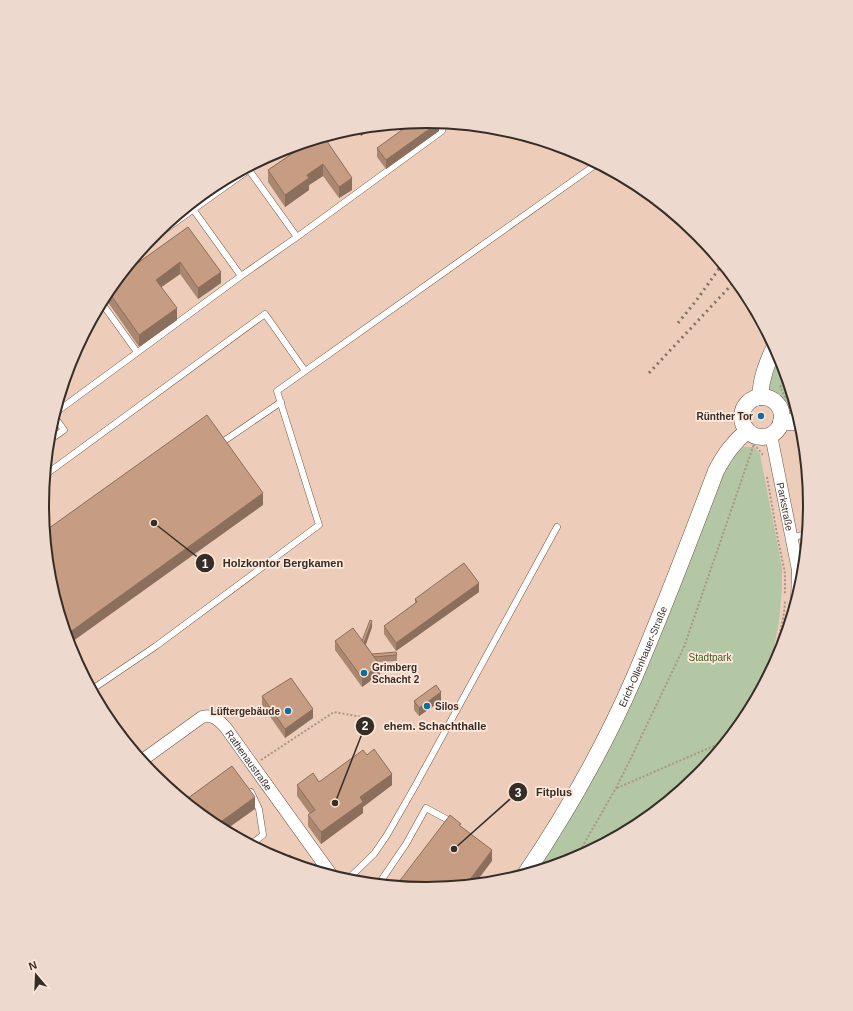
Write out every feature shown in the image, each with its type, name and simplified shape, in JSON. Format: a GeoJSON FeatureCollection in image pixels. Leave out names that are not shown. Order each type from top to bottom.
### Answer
{"type":"FeatureCollection","features":[{"type":"Feature","properties":{"kind":"street"},"geometry":{"type":"LineString","coordinates":[[760,397],[762,379],[771,353]]}},
{"type":"Feature","properties":{"kind":"street"},"geometry":{"type":"LineString","coordinates":[[760,397],[768,398],[779,407],[782,415],[781,422],[777,430],[757,437],[743,424],[741,417],[747,403],[760,397]]}},
{"type":"Feature","properties":{"kind":"street"},"geometry":{"type":"LineString","coordinates":[[781,422],[794,422]]}},
{"type":"Feature","properties":{"kind":"street","name":"Parkstraße"},"geometry":{"type":"LineString","coordinates":[[757,437],[792,537],[798,574]]}},
{"type":"Feature","properties":{"kind":"street","name":"Erich-Ollenhauer-Straße"},"geometry":{"type":"LineString","coordinates":[[529,869],[573,799],[633,680],[716,470],[734,442],[757,437]]}},
{"type":"Feature","properties":{"kind":"street","name":"Rathenaustraße"},"geometry":{"type":"LineString","coordinates":[[146,757],[202,717],[210,716],[217,719],[226,728],[328,870]]}},
{"type":"Feature","properties":{"kind":"lane"},"geometry":{"type":"LineString","coordinates":[[62,408],[442,131],[443,129]]}},
{"type":"Feature","properties":{"kind":"lane"},"geometry":{"type":"LineString","coordinates":[[96,687],[156,646],[319,525],[277,391],[593,167]]}},
{"type":"Feature","properties":{"kind":"lane"},"geometry":{"type":"LineString","coordinates":[[251,172],[296,237]]}},
{"type":"Feature","properties":{"kind":"lane"},"geometry":{"type":"LineString","coordinates":[[193,210],[241,276]]}},
{"type":"Feature","properties":{"kind":"lane"},"geometry":{"type":"LineString","coordinates":[[105,308],[137,352]]}},
{"type":"Feature","properties":{"kind":"lane"},"geometry":{"type":"LineString","coordinates":[[51,471],[265,314],[305,371]]}},
{"type":"Feature","properties":{"kind":"lane"},"geometry":{"type":"LineString","coordinates":[[224,441],[281,402]]}},
{"type":"Feature","properties":{"kind":"lane"},"geometry":{"type":"LineString","coordinates":[[55,436],[64,430],[58,422]]}},
{"type":"Feature","properties":{"kind":"lane"},"geometry":{"type":"LineString","coordinates":[[352,876],[374,854],[387,835],[557,527]]}},
{"type":"Feature","properties":{"kind":"lane"},"geometry":{"type":"LineString","coordinates":[[792,537],[803,535]]}},
{"type":"Feature","properties":{"kind":"lane"},"geometry":{"type":"LineString","coordinates":[[245,784],[259,809],[263,835],[255,841]]}},
{"type":"Feature","properties":{"kind":"lane"},"geometry":{"type":"LineString","coordinates":[[381,880],[406,844],[426,808],[450,821]]}},
{"type":"Feature","properties":{"kind":"path"},"geometry":{"type":"LineString","coordinates":[[783,382],[780,387],[785,398],[789,401]]}},
{"type":"Feature","properties":{"kind":"path"},"geometry":{"type":"LineString","coordinates":[[757,437],[764,455]]}},
{"type":"Feature","properties":{"kind":"path"},"geometry":{"type":"LineString","coordinates":[[580,850],[616,788],[684,647],[757,437]]}},
{"type":"Feature","properties":{"kind":"path"},"geometry":{"type":"LineString","coordinates":[[766,470],[785,573],[785,603],[779,641]]}},
{"type":"Feature","properties":{"kind":"path"},"geometry":{"type":"LineString","coordinates":[[253,766],[334,712],[362,717],[369,720]]}},
{"type":"Feature","properties":{"kind":"path"},"geometry":{"type":"LineString","coordinates":[[616,788],[718,744]]}},
{"type":"Feature","properties":{"kind":"shaded area"},"geometry":{"type":"Polygon","coordinates":[[[426,128],[476,131],[500,135],[548,148],[571,157],[615,179],[656,206],[693,239],[726,276],[753,317],[765,339],[784,384],[797,432],[801,456],[804,506],[801,555],[791,603],[784,627],[773,655],[779,622],[782,589],[782,569],[776,542],[665,607],[529,868],[476,880],[426,883],[402,882],[353,876],[305,863],[282,854],[260,844],[217,819],[197,805],[160,772],[127,735],[113,715],[88,672],[78,650],[69,627],[56,579],[52,555],[49,506],[52,456],[56,432],[69,384],[78,361],[88,339],[113,296],[127,276],[160,239],[197,206],[217,192],[260,167],[282,157],[305,148],[353,135],[377,131],[426,128]]]}},
{"type":"Feature","properties":{"kind":"green space"},"geometry":{"type":"Polygon","coordinates":[[[775,361],[784,384],[792,411],[768,389],[769,372],[775,361]]]}},
{"type":"Feature","properties":{"kind":"green space","name":"Stadtpark"},"geometry":{"type":"Polygon","coordinates":[[[742,447],[754,447],[760,454],[782,568],[779,622],[773,655],[765,672],[740,715],[726,735],[693,772],[656,805],[615,832],[593,844],[548,863],[530,868],[573,800],[720,469],[742,447]]]}},
{"type":"Feature","properties":{"kind":"building"},"geometry":{"type":"Polygon","coordinates":[[[430,128],[386,160],[377,148],[403,129],[430,128]]]}},
{"type":"Feature","properties":{"kind":"building"},"geometry":{"type":"Polygon","coordinates":[[[327,142],[352,178],[339,187],[323,164],[307,175],[309,178],[285,195],[268,170],[294,152],[327,142]]]}},
{"type":"Feature","properties":{"kind":"building"},"geometry":{"type":"Polygon","coordinates":[[[188,227],[221,272],[198,288],[180,262],[156,280],[177,308],[139,335],[112,297],[138,263],[188,227]]]}},
{"type":"Feature","properties":{"kind":"building"},"geometry":{"type":"Polygon","coordinates":[[[207,415],[263,493],[71,632],[56,579],[50,527],[207,415]]]}},
{"type":"Feature","properties":{"kind":"building"},"geometry":{"type":"Polygon","coordinates":[[[464,563],[479,583],[396,643],[384,626],[417,602],[415,599],[464,563]]]}},
{"type":"Feature","properties":{"kind":"building"},"geometry":{"type":"Polygon","coordinates":[[[370,620],[372,621],[364,643],[362,641],[370,620]]]}},
{"type":"Feature","properties":{"kind":"building"},"geometry":{"type":"Polygon","coordinates":[[[353,628],[380,665],[362,678],[335,641],[353,628]]]}},
{"type":"Feature","properties":{"kind":"building"},"geometry":{"type":"Polygon","coordinates":[[[396,652],[397,655],[374,657],[372,654],[396,652]]]}},
{"type":"Feature","properties":{"kind":"building","name":"Lüftergebäude"},"geometry":{"type":"Polygon","coordinates":[[[291,678],[313,709],[285,729],[262,696],[291,678]]]}},
{"type":"Feature","properties":{"kind":"building"},"geometry":{"type":"Polygon","coordinates":[[[436,685],[441,692],[419,708],[414,701],[436,685]]]}},
{"type":"Feature","properties":{"kind":"building"},"geometry":{"type":"Polygon","coordinates":[[[374,749],[392,774],[360,797],[363,802],[321,832],[308,815],[315,810],[297,785],[313,773],[319,782],[363,750],[367,755],[374,749]]]}},
{"type":"Feature","properties":{"kind":"building"},"geometry":{"type":"Polygon","coordinates":[[[232,766],[255,797],[221,822],[188,798],[232,766]]]}},
{"type":"Feature","properties":{"kind":"building"},"geometry":{"type":"Polygon","coordinates":[[[450,815],[461,824],[459,825],[492,850],[469,881],[426,883],[399,882],[450,815]]]}},
{"type":"Feature","properties":{"kind":"railway"},"geometry":{"type":"LineString","coordinates":[[678,323],[719,268]]}},
{"type":"Feature","properties":{"kind":"railway"},"geometry":{"type":"LineString","coordinates":[[649,373],[732,284]]}},
{"type":"Feature","properties":{"kind":"place","name":"Rünther Tor"},"geometry":{"type":"Point","coordinates":[761,416]}},
{"type":"Feature","properties":{"kind":"place","name":"Holzkontor Bergkamen"},"geometry":{"type":"Point","coordinates":[154,523]}},
{"type":"Feature","properties":{"kind":"place","name":"Grimberg Schacht 2"},"geometry":{"type":"Point","coordinates":[364,673]}},
{"type":"Feature","properties":{"kind":"place","name":"Silos"},"geometry":{"type":"Point","coordinates":[427,706]}},
{"type":"Feature","properties":{"kind":"place","name":"Lüftergebäude"},"geometry":{"type":"Point","coordinates":[288,711]}},
{"type":"Feature","properties":{"kind":"place","name":"ehem. Schachthalle"},"geometry":{"type":"Point","coordinates":[335,803]}},
{"type":"Feature","properties":{"kind":"place","name":"Fitplus"},"geometry":{"type":"Point","coordinates":[454,849]}}]}
